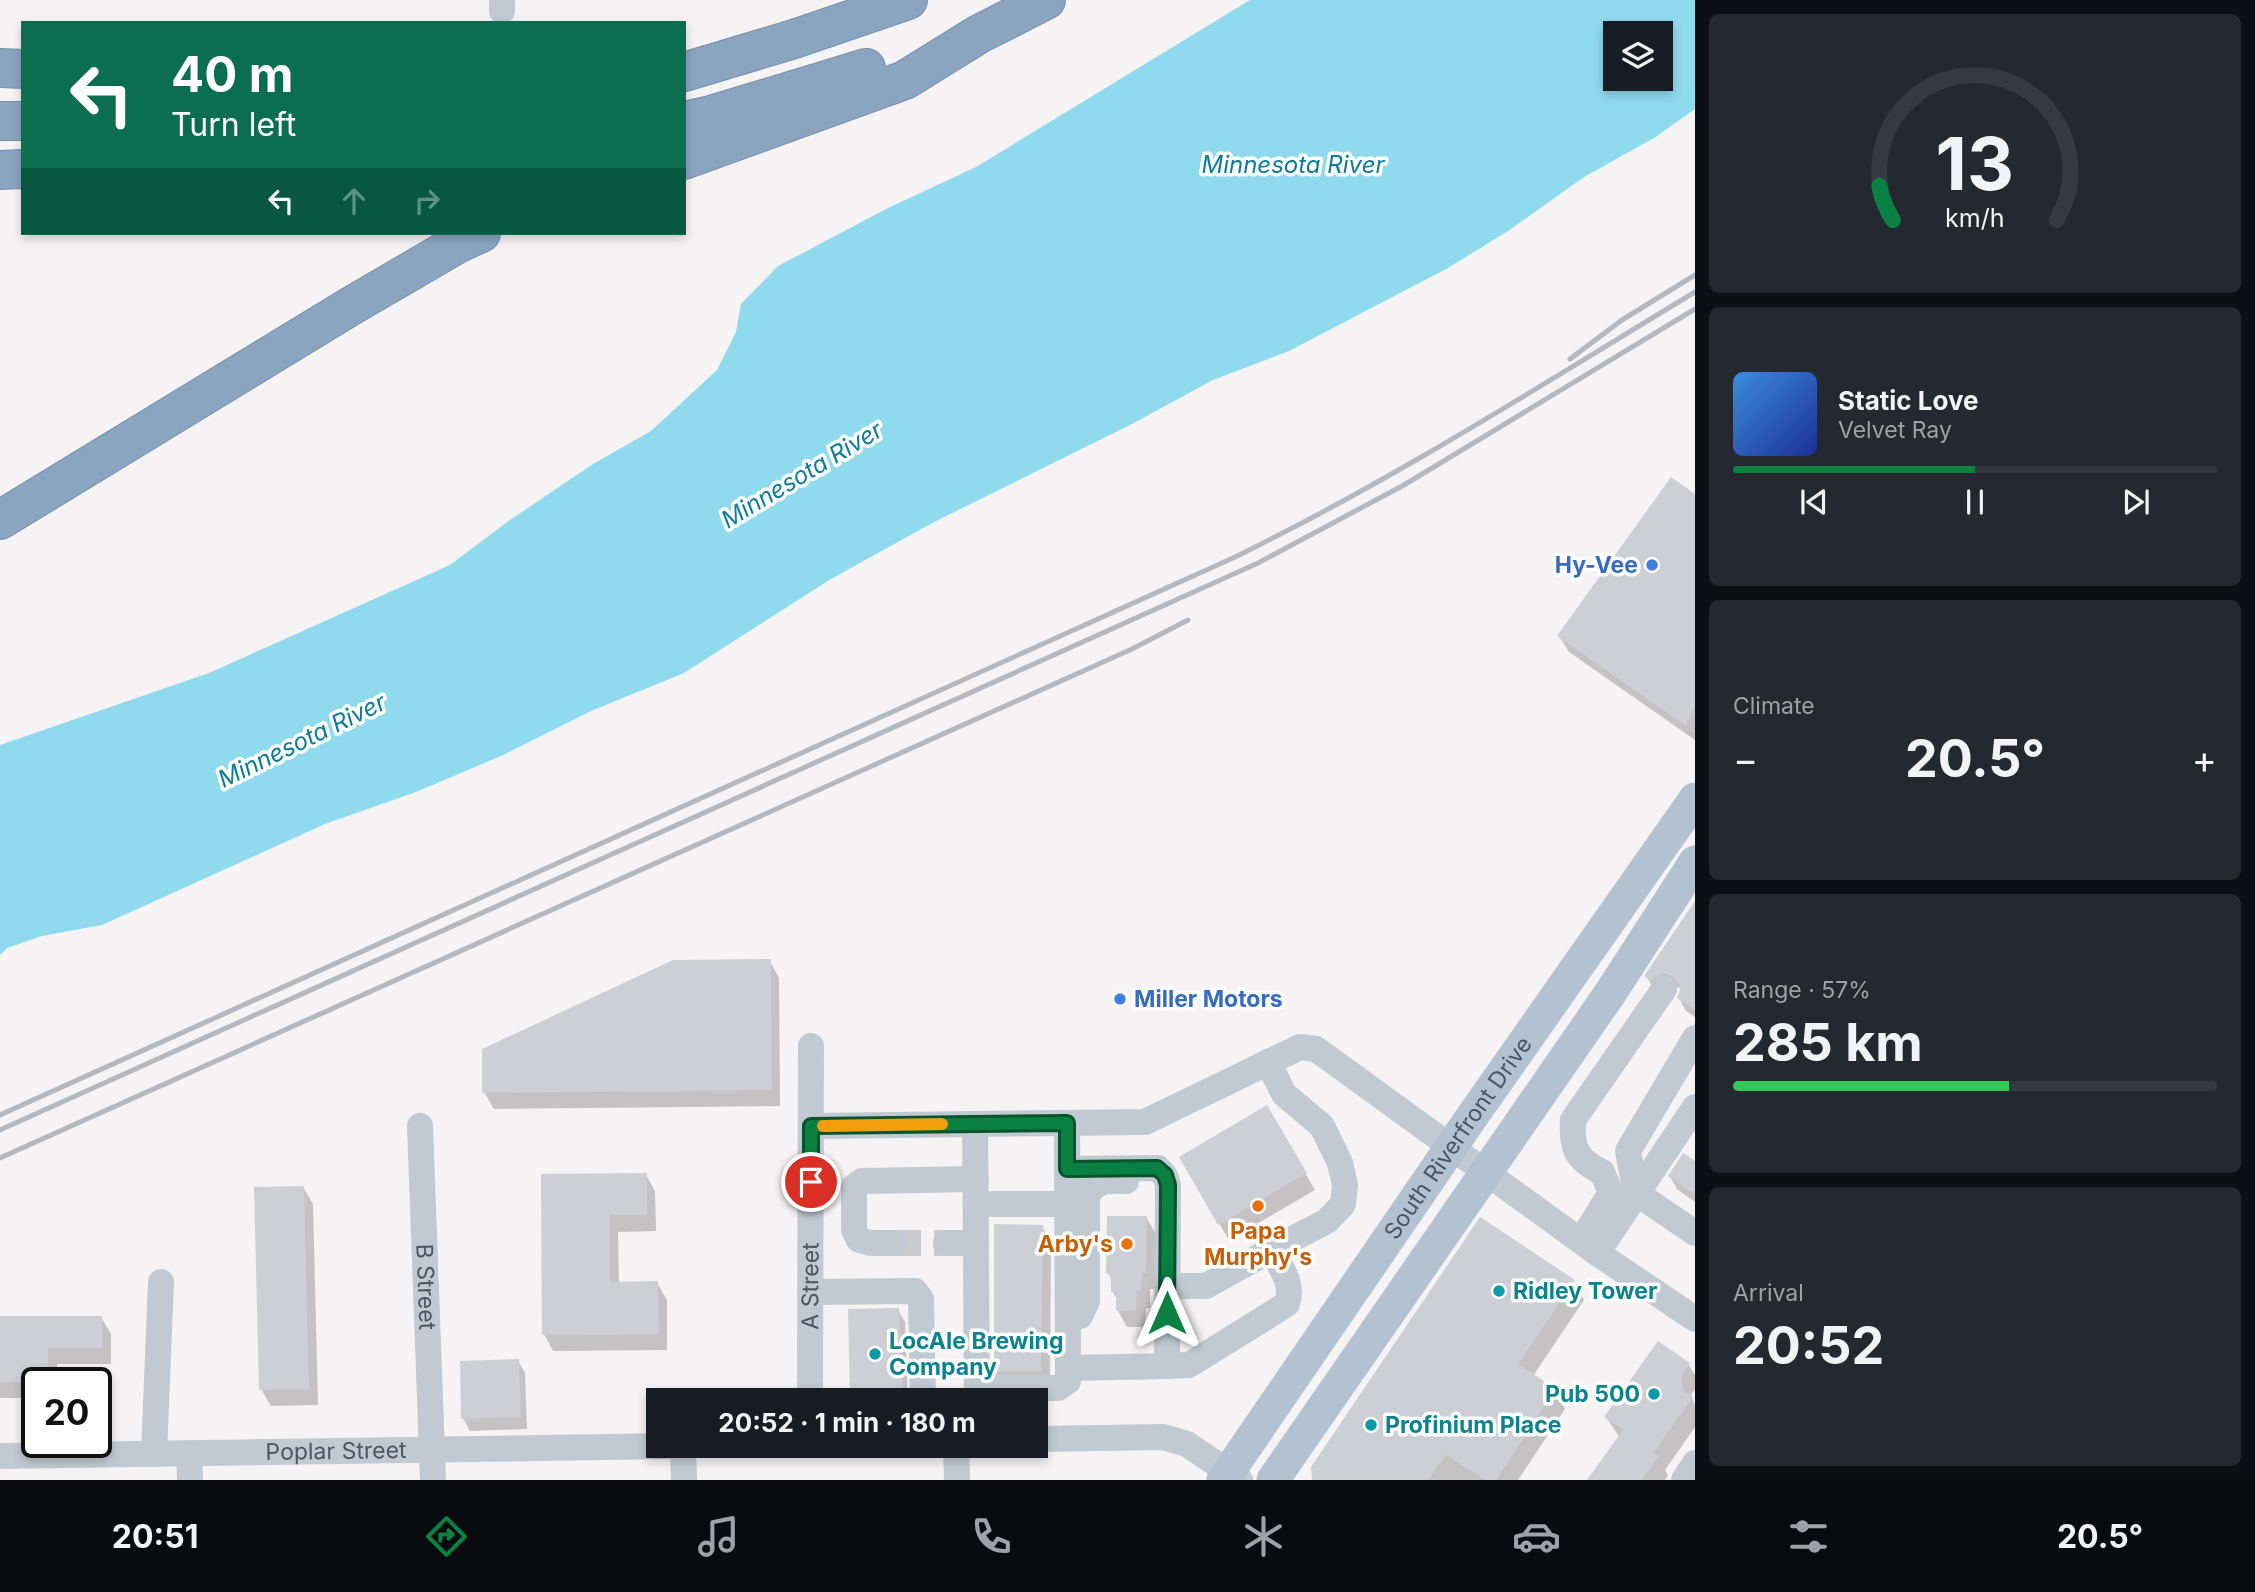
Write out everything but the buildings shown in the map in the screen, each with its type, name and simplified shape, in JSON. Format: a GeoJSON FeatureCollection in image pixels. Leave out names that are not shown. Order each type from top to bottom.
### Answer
{"type":"FeatureCollection","features":[{"type":"Feature","properties":{"kind":"highway"},"geometry":{"type":"LineString","coordinates":[[686,71],[794,39],[908,0]]}},
{"type":"Feature","properties":{"kind":"highway"},"geometry":{"type":"LineString","coordinates":[[686,159],[905,80],[979,34],[1046,0]]}},
{"type":"Feature","properties":{"kind":"highway"},"geometry":{"type":"LineString","coordinates":[[686,121],[712,116],[979,34]]}},
{"type":"Feature","properties":{"kind":"highway"},"geometry":{"type":"LineString","coordinates":[[686,58],[794,39]]}},
{"type":"Feature","properties":{"kind":"highway"},"geometry":{"type":"LineString","coordinates":[[0,68],[21,69]]}},
{"type":"Feature","properties":{"kind":"highway"},"geometry":{"type":"LineString","coordinates":[[0,121],[21,121]]}},
{"type":"Feature","properties":{"kind":"highway"},"geometry":{"type":"LineString","coordinates":[[0,170],[21,169]]}},
{"type":"Feature","properties":{"kind":"highway"},"geometry":{"type":"LineString","coordinates":[[0,520],[351,306],[477,235]]}},
{"type":"Feature","properties":{"kind":"main road","name":"South Riverfront Drive"},"geometry":{"type":"LineString","coordinates":[[1231,1477],[1451,1147],[1695,799]]}},
{"type":"Feature","properties":{"kind":"main road","name":"South Riverfront Drive"},"geometry":{"type":"LineString","coordinates":[[1273,1480],[1611,992],[1695,862]]}},
{"type":"Feature","properties":{"kind":"street"},"geometry":{"type":"LineString","coordinates":[[1589,1247],[1611,1193],[1602,1172],[1591,1167],[1578,1155],[1572,1141],[1573,1120],[1664,989]]}},
{"type":"Feature","properties":{"kind":"street"},"geometry":{"type":"LineString","coordinates":[[1602,1172],[1628,1151],[1695,1038]]}},
{"type":"Feature","properties":{"kind":"street","name":"A Street"},"geometry":{"type":"LineString","coordinates":[[810,1388],[811,1046]]}},
{"type":"Feature","properties":{"kind":"street"},"geometry":{"type":"LineString","coordinates":[[811,1126],[1145,1122],[1300,1047],[1316,1049],[1589,1247],[1695,1319]]}},
{"type":"Feature","properties":{"kind":"street"},"geometry":{"type":"LineString","coordinates":[[1167,1286],[1206,1286],[1327,1221],[1343,1204],[1345,1185],[1340,1163],[1322,1126],[1284,1094],[1268,1062]]}},
{"type":"Feature","properties":{"kind":"street"},"geometry":{"type":"LineString","coordinates":[[1589,1247],[1636,1193],[1691,1120]]}},
{"type":"Feature","properties":{"kind":"street"},"geometry":{"type":"LineString","coordinates":[[1048,1389],[1058,1388],[1068,1381],[1067,1123]]}},
{"type":"Feature","properties":{"kind":"street"},"geometry":{"type":"LineString","coordinates":[[975,1124],[977,1388]]}},
{"type":"Feature","properties":{"kind":"street","name":"B Street"},"geometry":{"type":"LineString","coordinates":[[420,1126],[433,1480]]}},
{"type":"Feature","properties":{"kind":"street"},"geometry":{"type":"LineString","coordinates":[[1628,1151],[1636,1193],[1695,1233]]}},
{"type":"Feature","properties":{"kind":"street"},"geometry":{"type":"LineString","coordinates":[[1067,1169],[1157,1168],[1165,1175],[1167,1366]]}},
{"type":"Feature","properties":{"kind":"street"},"geometry":{"type":"LineString","coordinates":[[895,1243],[859,1240],[854,1230],[854,1186],[862,1181],[1068,1204]]}},
{"type":"Feature","properties":{"kind":"street"},"geometry":{"type":"LineString","coordinates":[[1068,1316],[1080,1316],[1087,1301],[1085,1210],[1091,1188],[1110,1181],[1167,1182]]}},
{"type":"Feature","properties":{"kind":"street"},"geometry":{"type":"LineString","coordinates":[[811,1210],[854,1209]]}},
{"type":"Feature","properties":{"kind":"street"},"geometry":{"type":"LineString","coordinates":[[946,1243],[976,1243]]}},
{"type":"Feature","properties":{"kind":"street"},"geometry":{"type":"LineString","coordinates":[[1068,1367],[1189,1365],[1287,1304],[1290,1284],[1271,1250]]}},
{"type":"Feature","properties":{"kind":"street"},"geometry":{"type":"LineString","coordinates":[[154,1454],[160,1282]]}},
{"type":"Feature","properties":{"kind":"street"},"geometry":{"type":"LineString","coordinates":[[810,1292],[915,1291],[921,1299],[923,1388]]}},
{"type":"Feature","properties":{"kind":"street"},"geometry":{"type":"LineString","coordinates":[[1048,1439],[1163,1437],[1187,1444],[1231,1477]]}},
{"type":"Feature","properties":{"kind":"street","name":"Poplar Street"},"geometry":{"type":"LineString","coordinates":[[0,1456],[646,1446]]}},
{"type":"Feature","properties":{"kind":"street"},"geometry":{"type":"LineString","coordinates":[[190,1453],[190,1480]]}},
{"type":"Feature","properties":{"kind":"street"},"geometry":{"type":"LineString","coordinates":[[683,1458],[684,1480]]}},
{"type":"Feature","properties":{"kind":"street"},"geometry":{"type":"LineString","coordinates":[[956,1458],[957,1480]]}},
{"type":"Feature","properties":{"kind":"street"},"geometry":{"type":"LineString","coordinates":[[1684,1480],[1695,1464]]}},
{"type":"Feature","properties":{"kind":"water","name":"Minnesota River"},"geometry":{"type":"Polygon","coordinates":[[[1250,0],[1695,0],[1695,109],[1654,138],[1584,177],[1508,231],[1448,268],[1289,351],[1213,380],[1130,425],[934,522],[831,579],[684,673],[591,711],[501,756],[416,792],[325,824],[102,925],[42,936],[7,948],[0,955],[0,745],[209,673],[450,565],[510,520],[593,464],[651,431],[717,370],[736,332],[741,304],[778,266],[888,208],[976,167],[1250,0]]]}},
{"type":"Feature","properties":{"kind":"tunnel"},"geometry":{"type":"LineString","coordinates":[[895,1243],[946,1243]]}},
{"type":"Feature","properties":{"kind":"railway"},"geometry":{"type":"LineString","coordinates":[[1570,359],[1622,320],[1695,275]]}},
{"type":"Feature","properties":{"kind":"railway"},"geometry":{"type":"LineString","coordinates":[[0,1115],[1233,558],[1409,464],[1695,292]]}},
{"type":"Feature","properties":{"kind":"railway"},"geometry":{"type":"LineString","coordinates":[[0,1130],[1258,563],[1404,485],[1695,309]]}},
{"type":"Feature","properties":{"kind":"railway"},"geometry":{"type":"LineString","coordinates":[[0,1158],[1132,649],[1188,620]]}},
{"type":"Feature","properties":{"kind":"slow traffic"},"geometry":{"type":"LineString","coordinates":[[823,1126],[942,1124]]}},
{"type":"Feature","properties":{"kind":"place","name":"Hy-Vee"},"geometry":{"type":"Point","coordinates":[1652,565]}},
{"type":"Feature","properties":{"kind":"place","name":"Miller Motors"},"geometry":{"type":"Point","coordinates":[1120,999]}},
{"type":"Feature","properties":{"kind":"place","name":"Papa Murphy's"},"geometry":{"type":"Point","coordinates":[1258,1206]}},
{"type":"Feature","properties":{"kind":"place","name":"Arby's"},"geometry":{"type":"Point","coordinates":[1127,1244]}},
{"type":"Feature","properties":{"kind":"place","name":"Ridley Tower"},"geometry":{"type":"Point","coordinates":[1499,1291]}},
{"type":"Feature","properties":{"kind":"place","name":"LocAle Brewing Company"},"geometry":{"type":"Point","coordinates":[875,1354]}},
{"type":"Feature","properties":{"kind":"place","name":"Pub 500"},"geometry":{"type":"Point","coordinates":[1654,1394]}},
{"type":"Feature","properties":{"kind":"place","name":"Profinium Place"},"geometry":{"type":"Point","coordinates":[1371,1425]}},
{"type":"Feature","properties":{"kind":"route"},"geometry":{"type":"LineString","coordinates":[[811,1182],[811,1126],[1067,1123],[1067,1169],[1157,1168],[1165,1175],[1168,1185],[1167,1313]]}}]}
